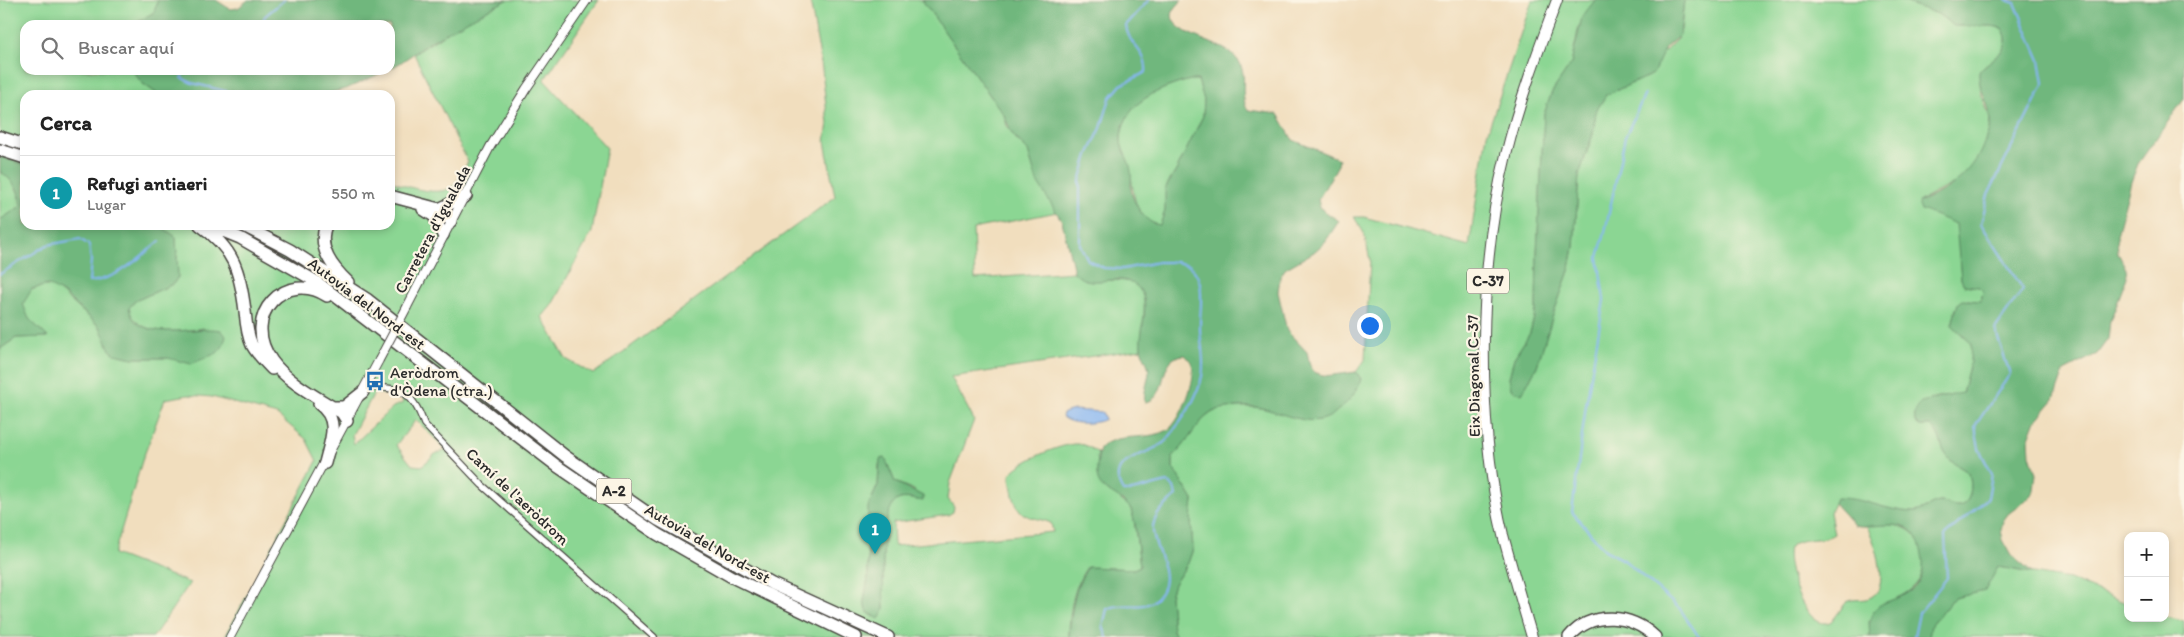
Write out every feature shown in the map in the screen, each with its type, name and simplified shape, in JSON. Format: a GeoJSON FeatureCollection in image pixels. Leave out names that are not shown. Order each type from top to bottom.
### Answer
{"type":"FeatureCollection","features":[{"type":"Feature","properties":{"kind":"highway","name":"Eix Diagonal C-37"},"geometry":{"type":"LineString","coordinates":[[1532,637],[1503,534],[1497,499],[1486,404],[1484,332],[1490,246],[1506,156],[1528,77],[1557,0]]}},
{"type":"Feature","properties":{"kind":"highway"},"geometry":{"type":"LineString","coordinates":[[0,137],[20,143]]}},
{"type":"Feature","properties":{"kind":"highway"},"geometry":{"type":"LineString","coordinates":[[0,150],[20,156]]}},
{"type":"Feature","properties":{"kind":"highway"},"geometry":{"type":"LineString","coordinates":[[436,213],[466,196]]}},
{"type":"Feature","properties":{"kind":"highway"},"geometry":{"type":"LineString","coordinates":[[395,198],[415,204],[451,221]]}},
{"type":"Feature","properties":{"kind":"highway"},"geometry":{"type":"LineString","coordinates":[[436,213],[443,235]]}},
{"type":"Feature","properties":{"kind":"highway"},"geometry":{"type":"LineString","coordinates":[[206,230],[224,245],[233,260],[241,280],[246,327],[252,344],[261,358],[276,374],[325,408],[332,412],[342,413],[347,421]]}},
{"type":"Feature","properties":{"kind":"highway","name":"Autovia del Nord-est"},"geometry":{"type":"LineString","coordinates":[[220,230],[240,238],[317,282],[556,466],[650,530],[732,577],[856,637]]}},
{"type":"Feature","properties":{"kind":"highway","name":"Autovia del Nord-est"},"geometry":{"type":"LineString","coordinates":[[252,230],[290,250],[368,300],[565,456],[658,520],[772,584],[888,637]]}},
{"type":"Feature","properties":{"kind":"highway"},"geometry":{"type":"LineString","coordinates":[[324,230],[322,234],[326,257],[338,272],[368,300]]}},
{"type":"Feature","properties":{"kind":"highway"},"geometry":{"type":"LineString","coordinates":[[324,463],[333,432],[332,412],[272,361],[260,338],[260,319],[274,298],[295,289],[318,290],[394,343]]}},
{"type":"Feature","properties":{"kind":"highway"},"geometry":{"type":"LineString","coordinates":[[332,412],[344,406],[364,389]]}},
{"type":"Feature","properties":{"kind":"highway"},"geometry":{"type":"LineString","coordinates":[[1569,637],[1590,621],[1614,618],[1638,624],[1655,637]]}},
{"type":"Feature","properties":{"kind":"street","name":"Carretera d'Igualada"},"geometry":{"type":"LineString","coordinates":[[230,637],[364,389],[490,147],[526,88],[587,0]]}},
{"type":"Feature","properties":{"kind":"street","name":"Camí de l'aeròdrom"},"geometry":{"type":"LineString","coordinates":[[364,389],[390,387],[410,395],[420,412],[424,424],[482,485],[654,637]]}},
{"type":"Feature","properties":{"kind":"green space"},"geometry":{"type":"Polygon","coordinates":[[[0,0],[158,0],[154,12],[141,20],[20,20],[20,75],[136,75],[142,83],[152,90],[20,90],[20,163],[0,157],[0,0]]]}},
{"type":"Feature","properties":{"kind":"green space"},"geometry":{"type":"Polygon","coordinates":[[[158,0],[216,0],[230,9],[238,8],[248,0],[507,0],[435,39],[395,66],[395,20],[141,20],[154,12],[158,0]]]}},
{"type":"Feature","properties":{"kind":"green space"},"geometry":{"type":"Polygon","coordinates":[[[507,0],[599,0],[544,80],[607,148],[592,232],[552,305],[542,317],[566,359],[593,374],[835,197],[825,141],[828,124],[822,69],[810,0],[922,0],[1004,115],[1007,126],[1028,151],[1033,167],[1057,212],[973,229],[975,279],[1074,272],[1082,278],[1092,280],[1125,281],[1134,284],[1141,290],[1144,314],[1141,349],[951,377],[974,420],[950,483],[948,499],[954,507],[953,512],[948,515],[893,523],[894,546],[1053,532],[1051,523],[1021,512],[1013,496],[1010,475],[1021,465],[1041,454],[1062,447],[1080,444],[1098,453],[1097,458],[1122,502],[1128,505],[1133,513],[1140,566],[1134,569],[1087,567],[1075,592],[1069,637],[225,637],[317,461],[306,439],[277,415],[212,397],[188,395],[165,399],[142,461],[114,554],[190,583],[153,637],[0,637],[0,349],[16,338],[47,337],[25,313],[23,300],[26,295],[43,286],[56,288],[100,327],[110,349],[115,354],[133,358],[168,358],[204,328],[184,331],[150,329],[140,325],[133,318],[129,308],[135,301],[173,284],[178,277],[176,237],[166,230],[395,230],[395,183],[423,190],[441,191],[454,185],[468,162],[414,54],[458,25],[507,0]],[[374,393],[352,435],[354,444],[393,407],[403,403],[401,398],[395,395],[374,393]],[[416,420],[396,445],[412,465],[422,466],[435,454],[446,450],[416,420]],[[887,463],[879,464],[878,485],[870,502],[867,523],[868,578],[864,601],[866,611],[874,617],[884,610],[883,554],[889,511],[893,503],[898,499],[918,500],[914,490],[895,482],[887,463]]]}},
{"type":"Feature","properties":{"kind":"green space"},"geometry":{"type":"Polygon","coordinates":[[[922,0],[1182,0],[1172,14],[1175,23],[1190,34],[1230,52],[1236,58],[1243,72],[1244,97],[1248,110],[1278,114],[1293,140],[1339,159],[1338,165],[1318,200],[1323,211],[1339,221],[1325,242],[1314,252],[1285,269],[1280,277],[1278,292],[1287,331],[1307,352],[1314,372],[1325,376],[1356,372],[1361,379],[1358,388],[1353,396],[1331,416],[1319,420],[1291,417],[1256,407],[1221,409],[1207,416],[1173,456],[1173,468],[1193,500],[1191,520],[1193,549],[1188,563],[1174,584],[1170,596],[1173,630],[1176,637],[1069,637],[1076,591],[1088,567],[1134,569],[1140,566],[1135,524],[1131,509],[1099,482],[1097,464],[1100,448],[1114,440],[1158,434],[1171,427],[1186,402],[1192,383],[1193,368],[1185,355],[1176,357],[1170,362],[1166,370],[1158,394],[1153,399],[1145,402],[1149,372],[1141,347],[1145,306],[1141,291],[1128,281],[1088,280],[1080,278],[1074,272],[1062,221],[1037,182],[1028,151],[1012,134],[1004,115],[922,0]],[[1190,80],[1175,85],[1144,99],[1131,112],[1122,130],[1122,145],[1131,169],[1132,195],[1141,212],[1149,221],[1155,224],[1160,225],[1165,211],[1165,189],[1203,116],[1204,100],[1198,80],[1190,80]]]}},
{"type":"Feature","properties":{"kind":"green space"},"geometry":{"type":"Polygon","coordinates":[[[1532,0],[1595,0],[1579,26],[1571,64],[1552,92],[1544,114],[1536,310],[1530,333],[1514,358],[1509,378],[1522,394],[1537,366],[1570,268],[1574,247],[1579,175],[1593,134],[1596,111],[1606,95],[1653,74],[1660,56],[1677,39],[1681,30],[1684,0],[1899,0],[1938,14],[1954,26],[1992,26],[2002,28],[2006,35],[2004,47],[1979,71],[1981,93],[1990,118],[1989,129],[1980,155],[1968,173],[1958,181],[1918,202],[1957,224],[1961,279],[1964,285],[1979,287],[1983,291],[1981,301],[1968,300],[1956,308],[1952,325],[1971,343],[1970,363],[1962,393],[1931,400],[1919,407],[1915,413],[1915,422],[1919,426],[1930,426],[1939,437],[1949,459],[1969,473],[1971,487],[1967,501],[1959,506],[1940,502],[1912,512],[1856,500],[1836,499],[1830,512],[1834,534],[1829,537],[1805,540],[1789,548],[1788,556],[1793,580],[1804,606],[1819,622],[1827,623],[1833,620],[1848,601],[1871,597],[1879,589],[1881,571],[1879,561],[1866,525],[1898,526],[1905,528],[1916,537],[1924,560],[1922,574],[1908,591],[1882,604],[1877,609],[1869,621],[1870,637],[1176,637],[1173,630],[1170,596],[1174,584],[1188,563],[1193,549],[1191,520],[1193,500],[1173,468],[1173,456],[1204,419],[1220,409],[1260,408],[1308,419],[1321,419],[1334,414],[1347,401],[1361,379],[1356,372],[1365,360],[1370,260],[1364,233],[1354,217],[1364,217],[1469,246],[1487,134],[1532,0]]]}},
{"type":"Feature","properties":{"kind":"green space"},"geometry":{"type":"Polygon","coordinates":[[[1595,0],[1684,0],[1680,35],[1665,48],[1653,74],[1606,95],[1596,111],[1593,134],[1579,175],[1574,247],[1570,268],[1537,366],[1522,394],[1511,389],[1509,378],[1514,358],[1530,333],[1536,310],[1544,114],[1552,92],[1571,64],[1582,17],[1595,0]]]}},
{"type":"Feature","properties":{"kind":"green space"},"geometry":{"type":"Polygon","coordinates":[[[1899,0],[2184,0],[2184,99],[2138,164],[2131,182],[2117,235],[2118,253],[2126,269],[2127,277],[2110,321],[2108,339],[2097,354],[2064,371],[2054,399],[2036,420],[2029,438],[2030,455],[2036,474],[2034,490],[2029,498],[2008,514],[2003,521],[2001,530],[2003,540],[2012,556],[2032,573],[1998,567],[1985,591],[1954,598],[1931,625],[1929,637],[1870,637],[1869,625],[1873,611],[1883,603],[1905,594],[1917,585],[1923,566],[1921,550],[1918,541],[1907,528],[1894,525],[1854,525],[1834,503],[1836,498],[1846,498],[1902,511],[1916,512],[1940,502],[1959,506],[1964,504],[1969,497],[1971,482],[1969,473],[1949,459],[1934,430],[1930,426],[1920,426],[1915,422],[1915,416],[1916,409],[1921,402],[1962,393],[1970,363],[1971,343],[1952,325],[1958,303],[1962,300],[1981,301],[1983,291],[1979,287],[1964,285],[1961,279],[1956,224],[1921,210],[1918,202],[1941,192],[1960,178],[1975,161],[1981,150],[1990,127],[1990,122],[1988,107],[1980,84],[1979,71],[2004,47],[2006,35],[2002,28],[1992,26],[1954,26],[1938,14],[1899,0]]]}},
{"type":"Feature","properties":{"kind":"green space"},"geometry":{"type":"Polygon","coordinates":[[[136,75],[377,75],[342,90],[152,90],[142,83],[136,75]]]}},
{"type":"Feature","properties":{"kind":"green space"},"geometry":{"type":"Polygon","coordinates":[[[1190,80],[1198,80],[1204,100],[1203,116],[1176,171],[1168,183],[1165,211],[1160,225],[1150,222],[1138,209],[1128,162],[1121,143],[1122,134],[1125,122],[1131,112],[1144,98],[1159,90],[1190,80]]]}},
{"type":"Feature","properties":{"kind":"green space"},"geometry":{"type":"Polygon","coordinates":[[[0,157],[20,163],[20,195],[15,186],[0,171],[0,157]]]}},
{"type":"Feature","properties":{"kind":"green space"},"geometry":{"type":"Polygon","coordinates":[[[0,171],[15,186],[20,198],[20,207],[0,220],[0,171]]]}},
{"type":"Feature","properties":{"kind":"green space"},"geometry":{"type":"Polygon","coordinates":[[[20,207],[20,230],[166,230],[176,237],[178,277],[173,284],[135,301],[129,308],[134,319],[143,326],[155,330],[221,330],[226,336],[223,346],[217,353],[191,364],[168,358],[133,358],[115,354],[110,350],[100,327],[63,293],[48,285],[32,289],[23,304],[29,319],[48,337],[16,338],[0,349],[0,220],[20,207]]]}},
{"type":"Feature","properties":{"kind":"green space"},"geometry":{"type":"Polygon","coordinates":[[[885,458],[895,482],[923,496],[923,501],[909,498],[900,499],[893,505],[888,516],[883,549],[884,610],[879,619],[866,611],[864,601],[868,578],[868,507],[878,485],[880,459],[885,458]]]}},
{"type":"Feature","properties":{"kind":"green space"},"geometry":{"type":"Polygon","coordinates":[[[1998,567],[2069,579],[2124,602],[2124,622],[2169,622],[2169,618],[2184,621],[2184,637],[1929,637],[1931,625],[1954,598],[1984,591],[1998,567]]]}},
{"type":"Feature","properties":{"kind":"water"},"geometry":{"type":"Polygon","coordinates":[[[1074,410],[1102,412],[1105,419],[1083,423],[1071,422],[1062,417],[1063,413],[1074,410]]]}},
{"type":"Feature","properties":{"kind":"waterway"},"geometry":{"type":"LineString","coordinates":[[263,20],[265,16],[284,0]]}},
{"type":"Feature","properties":{"kind":"waterway"},"geometry":{"type":"LineString","coordinates":[[1107,637],[1103,626],[1107,609],[1147,604],[1152,602],[1161,593],[1165,574],[1153,534],[1153,526],[1159,513],[1176,496],[1174,487],[1167,482],[1132,491],[1123,491],[1118,481],[1118,472],[1129,460],[1155,448],[1169,438],[1191,404],[1198,390],[1203,370],[1200,330],[1200,286],[1197,276],[1189,265],[1176,262],[1158,262],[1123,269],[1104,268],[1088,260],[1080,245],[1080,181],[1088,155],[1101,128],[1110,98],[1121,85],[1146,72],[1144,59],[1130,38],[1126,25],[1149,0]]}},
{"type":"Feature","properties":{"kind":"waterway"},"geometry":{"type":"LineString","coordinates":[[1914,637],[1919,613],[1947,578],[1945,535],[1988,498],[1992,474],[1979,449],[1975,426],[2010,374],[1995,329],[2023,289],[1981,224],[1988,195],[2044,83],[2040,60],[2015,3],[2006,0]]}},
{"type":"Feature","properties":{"kind":"waterway"},"geometry":{"type":"LineString","coordinates":[[182,75],[182,78],[192,83],[221,90]]}},
{"type":"Feature","properties":{"kind":"waterway"},"geometry":{"type":"LineString","coordinates":[[1645,94],[1625,137],[1598,257],[1604,300],[1586,405],[1572,512],[1605,550],[1624,560],[1680,609],[1699,637]]}},
{"type":"Feature","properties":{"kind":"waterway"},"geometry":{"type":"LineString","coordinates":[[0,274],[47,245],[80,239],[89,245],[91,260],[89,282],[100,280],[110,277],[127,267],[160,241]]}},
{"type":"Feature","properties":{"kind":"place","name":"Aeròdrom d'Òdena (ctra.)"},"geometry":{"type":"Point","coordinates":[375,381]}},
{"type":"Feature","properties":{"kind":"place","name":"Refugi antiaeri"},"geometry":{"type":"Point","coordinates":[875,554]}}]}
